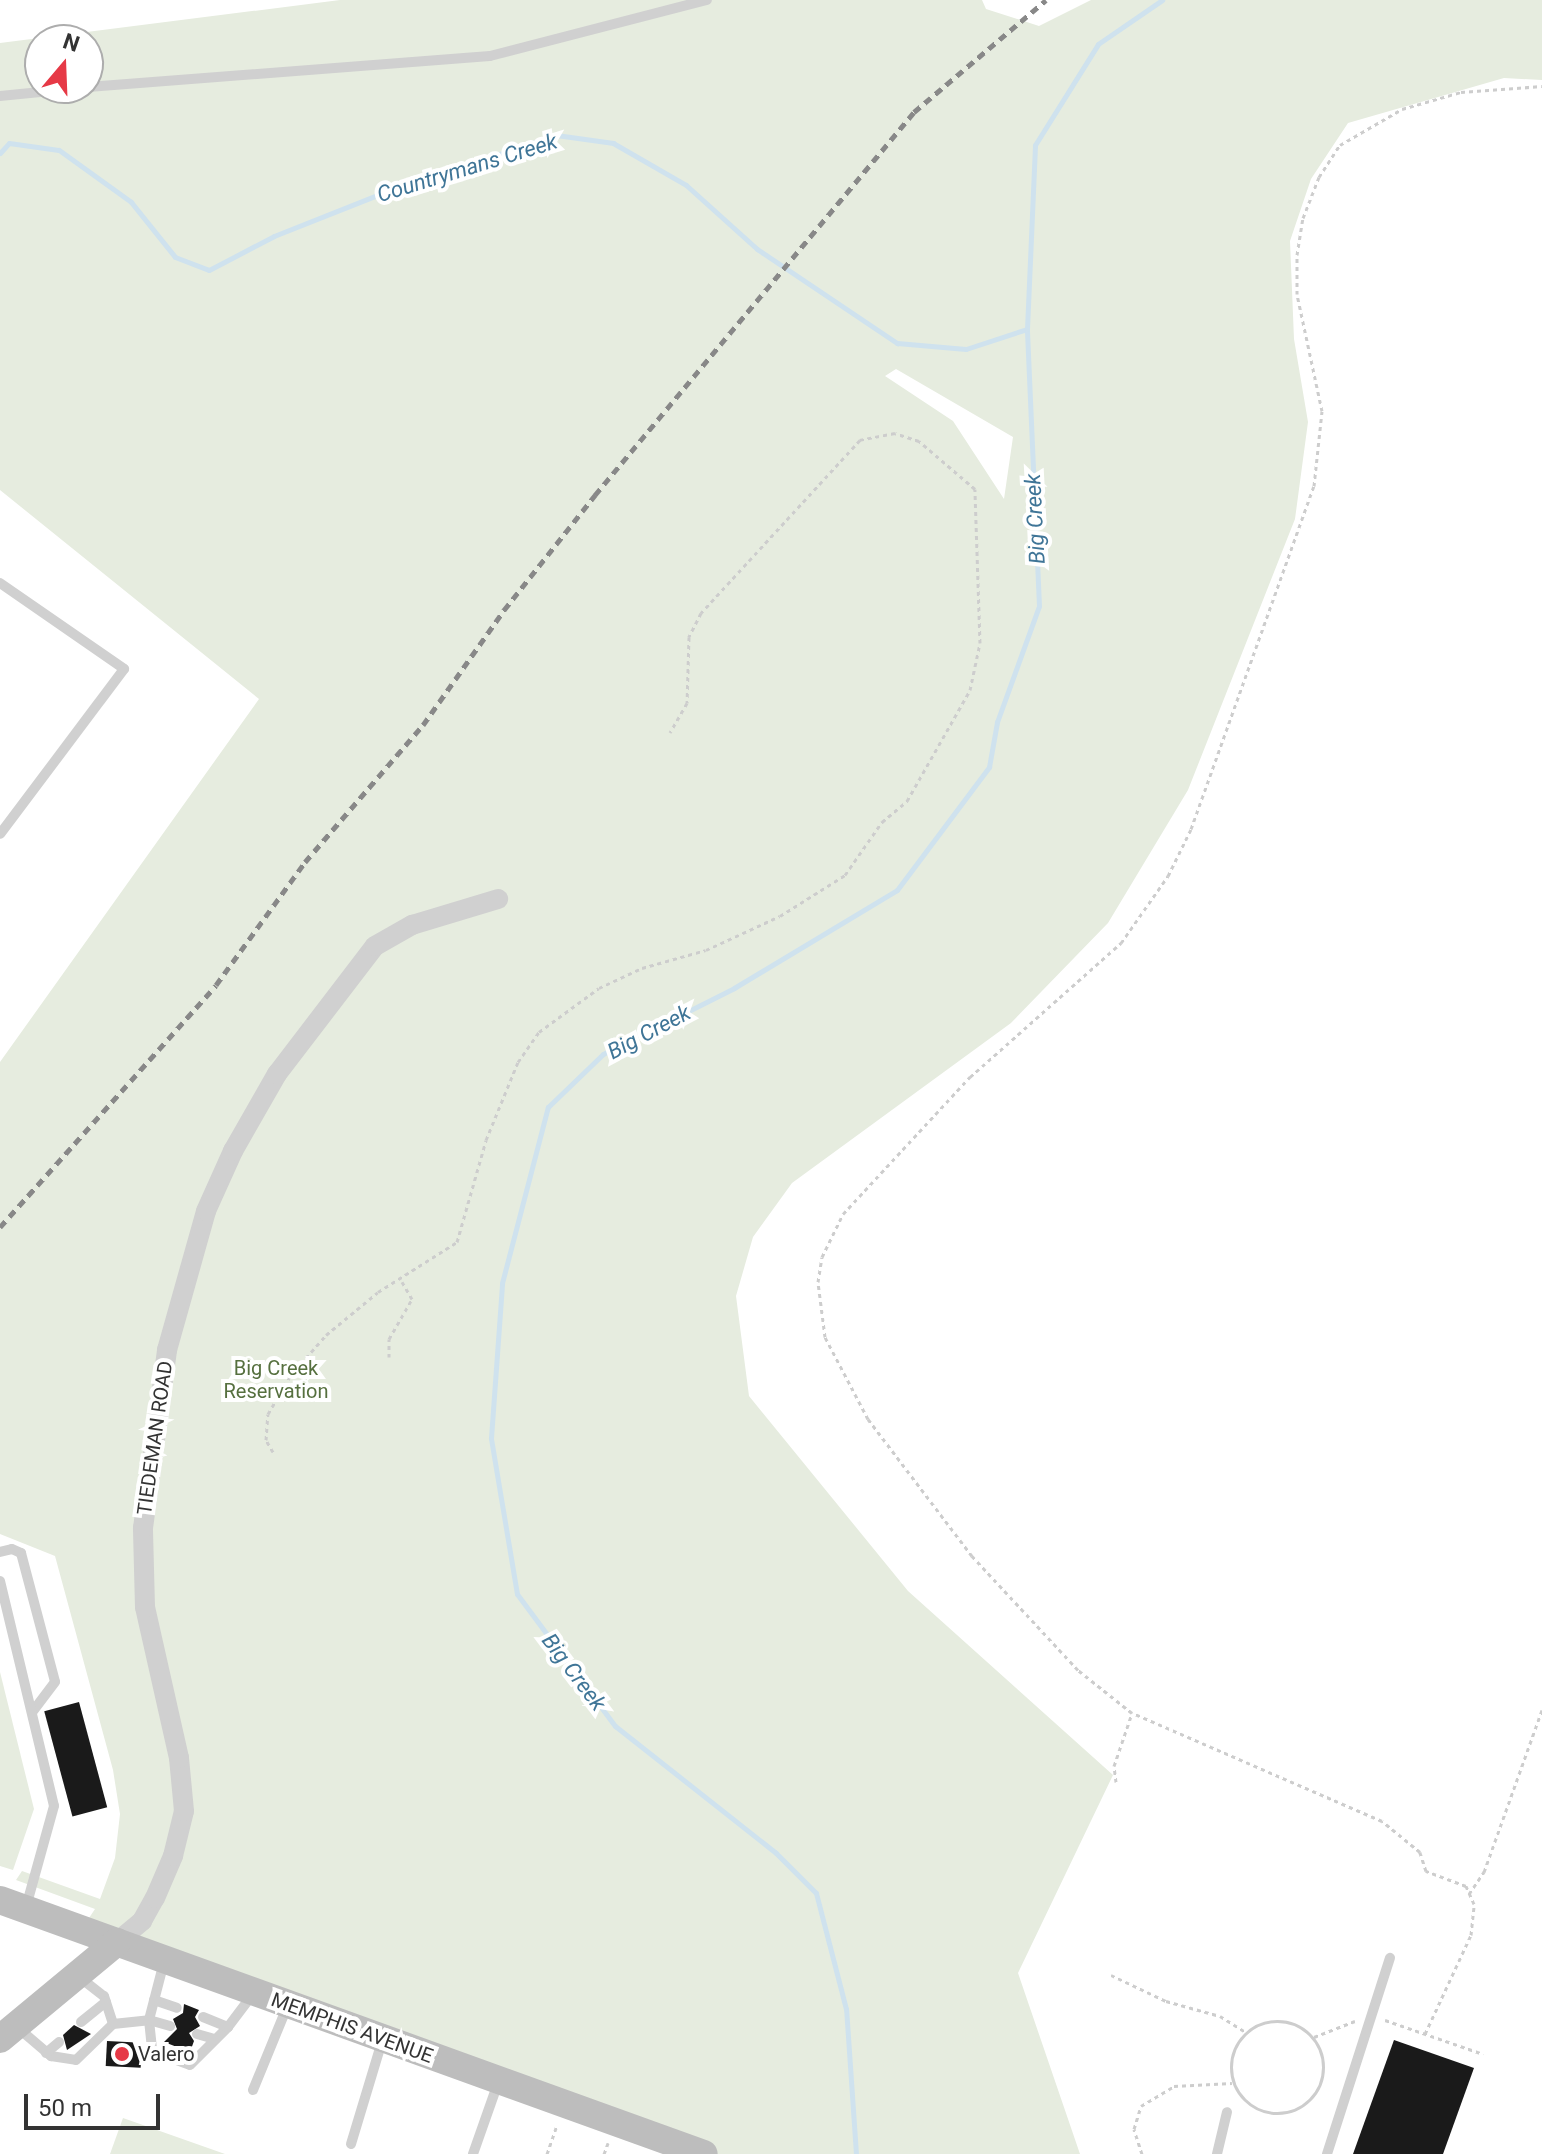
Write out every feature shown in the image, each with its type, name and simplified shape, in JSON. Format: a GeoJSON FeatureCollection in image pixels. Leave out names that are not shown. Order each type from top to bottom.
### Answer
{"type":"FeatureCollection","features":[{"type":"Feature","properties":{"kind":"main road","name":"MEMPHIS AVENUE"},"geometry":{"type":"LineString","coordinates":[[12,1904],[704,2154]]}},
{"type":"Feature","properties":{"kind":"main road","name":"TIEDEMAN ROAD"},"geometry":{"type":"LineString","coordinates":[[8,2032],[117,1942]]}},
{"type":"Feature","properties":{"kind":"street","name":"TIEDEMAN ROAD"},"geometry":{"type":"LineString","coordinates":[[117,1942],[142,1921],[155,1898],[173,1856],[184,1811],[179,1758],[145,1607],[143,1528],[167,1350],[206,1211],[233,1151],[277,1074],[375,946],[412,925],[498,899]]}},
{"type":"Feature","properties":{"kind":"lane"},"geometry":{"type":"LineString","coordinates":[[104,86],[490,56],[707,0]]}},
{"type":"Feature","properties":{"kind":"lane"},"geometry":{"type":"LineString","coordinates":[[0,96],[24,94]]}},
{"type":"Feature","properties":{"kind":"lane"},"geometry":{"type":"LineString","coordinates":[[0,583],[124,669],[0,834]]}},
{"type":"Feature","properties":{"kind":"lane"},"geometry":{"type":"LineString","coordinates":[[0,1552],[12,1549],[21,1553],[55,1682],[32,1712]]}},
{"type":"Feature","properties":{"kind":"lane"},"geometry":{"type":"LineString","coordinates":[[0,1581],[54,1806],[12,1904]]}},
{"type":"Feature","properties":{"kind":"lane"},"geometry":{"type":"LineString","coordinates":[[1327,2154],[1390,1958]]}},
{"type":"Feature","properties":{"kind":"lane"},"geometry":{"type":"LineString","coordinates":[[165,1960],[149,2020],[152,2051],[190,2065],[228,2027],[254,1992]]}},
{"type":"Feature","properties":{"kind":"lane"},"geometry":{"type":"LineString","coordinates":[[77,1976],[106,2002],[113,2024]]}},
{"type":"Feature","properties":{"kind":"lane"},"geometry":{"type":"LineString","coordinates":[[154,2000],[177,2008]]}},
{"type":"Feature","properties":{"kind":"lane"},"geometry":{"type":"LineString","coordinates":[[81,2022],[106,2002]]}},
{"type":"Feature","properties":{"kind":"lane"},"geometry":{"type":"LineString","coordinates":[[253,2090],[288,2005]]}},
{"type":"Feature","properties":{"kind":"lane"},"geometry":{"type":"LineString","coordinates":[[203,2017],[228,2027]]}},
{"type":"Feature","properties":{"kind":"lane"},"geometry":{"type":"LineString","coordinates":[[8,2032],[46,2053],[76,2060],[113,2024],[149,2020],[170,2026]]}},
{"type":"Feature","properties":{"kind":"lane"},"geometry":{"type":"LineString","coordinates":[[197,2034],[215,2039]]}},
{"type":"Feature","properties":{"kind":"lane"},"geometry":{"type":"LineString","coordinates":[[351,2144],[383,2039]]}},
{"type":"Feature","properties":{"kind":"lane"},"geometry":{"type":"LineString","coordinates":[[46,2053],[59,2042]]}},
{"type":"Feature","properties":{"kind":"lane"},"geometry":{"type":"LineString","coordinates":[[473,2154],[499,2081]]}},
{"type":"Feature","properties":{"kind":"lane"},"geometry":{"type":"LineString","coordinates":[[1217,2154],[1227,2112]]}},
{"type":"Feature","properties":{"kind":"path"},"geometry":{"type":"LineString","coordinates":[[1425,2034],[1471,1935],[1474,1904],[1469,1894],[1452,1877],[1426,1871],[1420,1852],[1382,1821],[1132,1713],[1078,1670],[972,1556],[868,1419],[825,1337],[819,1310],[822,1257],[843,1214],[874,1176],[970,1077],[1121,943],[1168,876],[1191,829],[1314,486],[1322,411],[1297,294],[1297,255],[1303,218],[1319,177],[1340,145],[1402,109],[1461,92],[1542,86]]}},
{"type":"Feature","properties":{"kind":"path"},"geometry":{"type":"LineString","coordinates":[[273,1452],[266,1440],[268,1414],[290,1376],[326,1335],[457,1242],[486,1140],[518,1062],[539,1032],[599,988],[642,968],[718,944],[780,916],[845,875],[882,822],[907,801],[970,690],[980,643],[975,489],[919,441],[895,433],[860,440],[701,613],[689,637],[687,703],[670,732]]}},
{"type":"Feature","properties":{"kind":"path"},"geometry":{"type":"LineString","coordinates":[[389,1357],[389,1339],[412,1299],[400,1281]]}},
{"type":"Feature","properties":{"kind":"path"},"geometry":{"type":"LineString","coordinates":[[1469,1894],[1484,1872],[1542,1710]]}},
{"type":"Feature","properties":{"kind":"path"},"geometry":{"type":"LineString","coordinates":[[1116,1782],[1114,1766],[1132,1713]]}},
{"type":"Feature","properties":{"kind":"path"},"geometry":{"type":"LineString","coordinates":[[1111,1975],[1166,2001],[1220,2016],[1246,2032]]}},
{"type":"Feature","properties":{"kind":"path"},"geometry":{"type":"LineString","coordinates":[[1313,2038],[1371,2015],[1483,2054]]}},
{"type":"Feature","properties":{"kind":"path"},"geometry":{"type":"LineString","coordinates":[[1276,2020],[1300,2027],[1313,2038],[1323,2068],[1321,2084],[1307,2103],[1293,2111],[1277,2114],[1253,2108],[1232,2083],[1233,2051],[1246,2032],[1276,2020]]}},
{"type":"Feature","properties":{"kind":"path"},"geometry":{"type":"LineString","coordinates":[[1142,2154],[1134,2129],[1141,2106],[1174,2086],[1232,2083]]}},
{"type":"Feature","properties":{"kind":"path"},"geometry":{"type":"LineString","coordinates":[[547,2154],[557,2125]]}},
{"type":"Feature","properties":{"kind":"path"},"geometry":{"type":"LineString","coordinates":[[604,2154],[608,2143]]}},
{"type":"Feature","properties":{"kind":"green space","name":"Big Creek Reservation"},"geometry":{"type":"Polygon","coordinates":[[[340,0],[982,0],[986,9],[1039,26],[1091,0],[1542,0],[1542,80],[1504,78],[1348,123],[1311,179],[1290,241],[1294,339],[1308,422],[1295,519],[1188,790],[1108,923],[1011,1023],[792,1183],[753,1237],[736,1296],[749,1396],[908,1591],[1113,1775],[1018,1973],[1080,2154],[704,2154],[81,1930],[95,1909],[16,1880],[22,1871],[100,1899],[115,1858],[120,1814],[113,1770],[55,1556],[0,1534],[0,1062],[259,699],[0,490],[0,43],[24,40],[24,104],[104,104],[104,30],[340,0]],[[896,369],[885,376],[953,421],[1004,499],[1013,437],[896,369]]]}},
{"type":"Feature","properties":{"kind":"green space"},"geometry":{"type":"Polygon","coordinates":[[[0,1672],[34,1809],[13,1870],[0,1866],[0,1672]]]}},
{"type":"Feature","properties":{"kind":"green space"},"geometry":{"type":"Polygon","coordinates":[[[123,2118],[225,2154],[110,2154],[123,2118]]]}},
{"type":"Feature","properties":{"kind":"building"},"geometry":{"type":"Polygon","coordinates":[[[79,1702],[107,1807],[72,1817],[44,1711],[79,1702]]]}},
{"type":"Feature","properties":{"kind":"building"},"geometry":{"type":"Polygon","coordinates":[[[184,2004],[199,2010],[195,2017],[200,2026],[189,2033],[194,2041],[190,2052],[164,2042],[177,2029],[173,2019],[183,2013],[184,2004]]]}},
{"type":"Feature","properties":{"kind":"building"},"geometry":{"type":"Polygon","coordinates":[[[74,2025],[91,2034],[67,2050],[63,2035],[74,2025]]]}},
{"type":"Feature","properties":{"kind":"building"},"geometry":{"type":"Polygon","coordinates":[[[1394,2040],[1474,2068],[1443,2154],[1353,2154],[1394,2040]]]}},
{"type":"Feature","properties":{"kind":"building","name":"Valero"},"geometry":{"type":"Polygon","coordinates":[[[107,2041],[142,2043],[141,2068],[106,2066],[107,2041]]]}},
{"type":"Feature","properties":{"kind":"waterway","name":"Big Creek"},"geometry":{"type":"LineString","coordinates":[[856,2154],[846,2009],[816,1893],[776,1853],[615,1726],[517,1594],[491,1438],[502,1283],[548,1107],[603,1054],[734,988],[897,890],[989,767],[997,722],[1039,606],[1027,329],[1035,145],[1098,44],[1162,0]]}},
{"type":"Feature","properties":{"kind":"waterway","name":"Countrymans Creek"},"geometry":{"type":"LineString","coordinates":[[0,153],[9,143],[59,150],[131,202],[175,257],[209,270],[274,236],[385,192],[556,135],[613,143],[686,185],[757,249],[897,343],[966,349],[1027,329]]}},
{"type":"Feature","properties":{"kind":"railway"},"geometry":{"type":"LineString","coordinates":[[0,1227],[216,985],[305,862],[423,725],[504,610],[595,495],[914,112],[1046,0]]}},
{"type":"Feature","properties":{"kind":"place","name":"Valero"},"geometry":{"type":"Point","coordinates":[122,2054]}}]}
